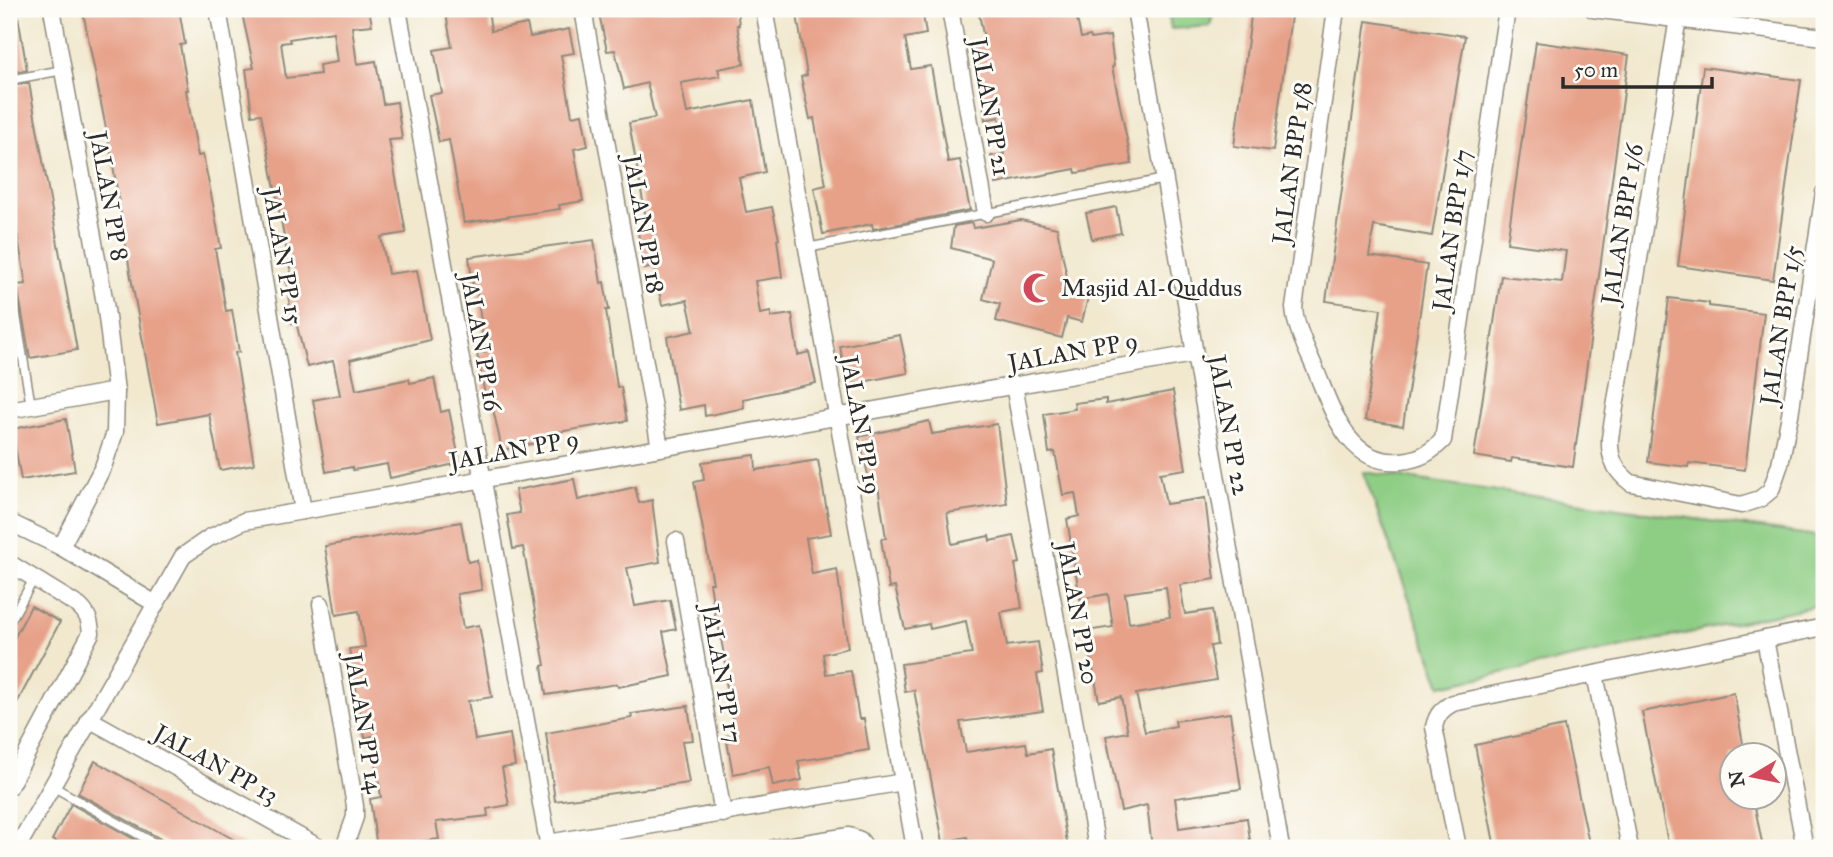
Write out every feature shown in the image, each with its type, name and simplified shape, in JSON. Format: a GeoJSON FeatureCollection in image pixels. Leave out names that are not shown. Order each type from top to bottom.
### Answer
{"type":"FeatureCollection","features":[{"type":"Feature","properties":{"kind":"street","name":"JALAN PP 8"},"geometry":{"type":"LineString","coordinates":[[52,9],[106,309],[116,391],[115,432],[103,467],[61,547]]}},
{"type":"Feature","properties":{"kind":"street","name":"JALAN PP 15"},"geometry":{"type":"LineString","coordinates":[[218,9],[303,511]]}},
{"type":"Feature","properties":{"kind":"street","name":"JALAN PP 16"},"geometry":{"type":"LineString","coordinates":[[398,9],[548,846]]}},
{"type":"Feature","properties":{"kind":"street","name":"JALAN PP 18"},"geometry":{"type":"LineString","coordinates":[[583,9],[660,448]]}},
{"type":"Feature","properties":{"kind":"street","name":"JALAN PP 19"},"geometry":{"type":"LineString","coordinates":[[764,9],[915,848]]}},
{"type":"Feature","properties":{"kind":"street","name":"JALAN PP 21"},"geometry":{"type":"LineString","coordinates":[[950,9],[986,213]]}},
{"type":"Feature","properties":{"kind":"street","name":"JALAN PP 22"},"geometry":{"type":"LineString","coordinates":[[1135,9],[1281,848]]}},
{"type":"Feature","properties":{"kind":"street","name":"JALAN BPP 1/8"},"geometry":{"type":"LineString","coordinates":[[1336,9],[1294,308],[1297,324],[1342,428],[1359,451],[1377,460],[1397,461],[1416,459],[1431,452]]}},
{"type":"Feature","properties":{"kind":"street","name":"JALAN BPP 1/7"},"geometry":{"type":"LineString","coordinates":[[1431,452],[1443,440],[1447,420],[1507,9]]}},
{"type":"Feature","properties":{"kind":"street"},"geometry":{"type":"LineString","coordinates":[[1593,9],[1824,37]]}},
{"type":"Feature","properties":{"kind":"street","name":"JALAN BPP 1/6"},"geometry":{"type":"LineString","coordinates":[[1610,438],[1678,18]]}},
{"type":"Feature","properties":{"kind":"street","name":"JALAN BPP 1/5"},"geometry":{"type":"LineString","coordinates":[[1610,438],[1614,465],[1622,477],[1631,483],[1741,505],[1760,499],[1771,490],[1780,464],[1790,415],[1824,193]]}},
{"type":"Feature","properties":{"kind":"street","name":"JALAN PP 9"},"geometry":{"type":"LineString","coordinates":[[17,848],[183,556],[209,538],[244,522],[1194,354]]}},
{"type":"Feature","properties":{"kind":"street","name":"JALAN PP 20"},"geometry":{"type":"LineString","coordinates":[[1014,385],[1097,848]]}},
{"type":"Feature","properties":{"kind":"street"},"geometry":{"type":"LineString","coordinates":[[9,410],[116,391]]}},
{"type":"Feature","properties":{"kind":"street"},"geometry":{"type":"LineString","coordinates":[[9,522],[61,547],[154,603]]}},
{"type":"Feature","properties":{"kind":"street","name":"JALAN PP 17"},"geometry":{"type":"LineString","coordinates":[[676,541],[723,814]]}},
{"type":"Feature","properties":{"kind":"street"},"geometry":{"type":"LineString","coordinates":[[9,563],[79,606],[87,613],[91,633],[9,787]]}},
{"type":"Feature","properties":{"kind":"street","name":"JALAN PP 14"},"geometry":{"type":"LineString","coordinates":[[321,604],[355,806],[355,817],[344,848]]}},
{"type":"Feature","properties":{"kind":"street"},"geometry":{"type":"LineString","coordinates":[[1458,848],[1435,736],[1436,716],[1453,703],[1824,627]]}},
{"type":"Feature","properties":{"kind":"street"},"geometry":{"type":"LineString","coordinates":[[1765,639],[1805,848]]}},
{"type":"Feature","properties":{"kind":"street"},"geometry":{"type":"LineString","coordinates":[[1595,674],[1630,848]]}},
{"type":"Feature","properties":{"kind":"street","name":"JALAN PP 13"},"geometry":{"type":"LineString","coordinates":[[89,719],[320,848]]}},
{"type":"Feature","properties":{"kind":"street"},"geometry":{"type":"LineString","coordinates":[[548,846],[903,782]]}},
{"type":"Feature","properties":{"kind":"street"},"geometry":{"type":"LineString","coordinates":[[774,848],[849,836],[860,840],[866,848]]}},
{"type":"Feature","properties":{"kind":"lane"},"geometry":{"type":"LineString","coordinates":[[9,80],[63,70]]}},
{"type":"Feature","properties":{"kind":"lane"},"geometry":{"type":"LineString","coordinates":[[807,248],[1165,179]]}},
{"type":"Feature","properties":{"kind":"lane"},"geometry":{"type":"LineString","coordinates":[[9,274],[31,406]]}},
{"type":"Feature","properties":{"kind":"lane"},"geometry":{"type":"LineString","coordinates":[[9,623],[35,577]]}},
{"type":"Feature","properties":{"kind":"lane"},"geometry":{"type":"LineString","coordinates":[[52,786],[163,848]]}},
{"type":"Feature","properties":{"kind":"green space"},"geometry":{"type":"Polygon","coordinates":[[[1168,9],[1214,9],[1210,26],[1171,29],[1168,9]]]}},
{"type":"Feature","properties":{"kind":"green space"},"geometry":{"type":"Polygon","coordinates":[[[1363,472],[1824,537],[1824,604],[1441,686],[1363,472]]]}},
{"type":"Feature","properties":{"kind":"building"},"geometry":{"type":"Polygon","coordinates":[[[100,9],[179,9],[185,44],[180,45],[186,90],[198,156],[203,155],[221,248],[215,249],[226,311],[232,310],[239,352],[235,353],[254,464],[220,470],[209,414],[158,423],[112,159],[83,12],[100,9]]]}},
{"type":"Feature","properties":{"kind":"building"},"geometry":{"type":"Polygon","coordinates":[[[241,9],[369,9],[372,25],[352,27],[357,64],[376,61],[383,104],[397,102],[402,139],[389,140],[406,233],[381,237],[388,274],[417,270],[430,340],[350,360],[356,390],[409,379],[410,383],[434,378],[441,412],[449,410],[460,463],[390,478],[387,464],[326,472],[313,400],[340,395],[333,361],[307,367],[296,322],[292,323],[286,280],[292,279],[261,114],[252,115],[246,69],[254,68],[241,9]],[[333,32],[289,39],[290,42],[281,43],[286,78],[320,74],[319,65],[337,62],[333,32]]]}},
{"type":"Feature","properties":{"kind":"building"},"geometry":{"type":"Polygon","coordinates":[[[445,9],[488,9],[491,31],[527,24],[530,37],[569,29],[574,53],[561,55],[572,116],[582,114],[588,146],[574,149],[583,201],[559,205],[560,209],[464,223],[449,140],[439,142],[429,95],[442,93],[434,50],[452,47],[445,9]]]}},
{"type":"Feature","properties":{"kind":"building"},"geometry":{"type":"Polygon","coordinates":[[[598,9],[737,9],[744,64],[718,69],[720,76],[681,83],[687,113],[753,100],[765,172],[739,178],[746,212],[772,207],[779,239],[782,277],[755,281],[760,314],[771,312],[771,317],[792,314],[798,355],[809,352],[816,383],[743,399],[744,408],[705,416],[704,405],[679,410],[667,337],[694,331],[687,300],[662,305],[654,267],[644,269],[636,220],[646,218],[629,123],[655,118],[647,83],[624,89],[615,50],[607,51],[598,9]]]}},
{"type":"Feature","properties":{"kind":"building"},"geometry":{"type":"Polygon","coordinates":[[[796,9],[922,9],[926,34],[905,38],[911,69],[931,66],[948,162],[960,160],[970,210],[873,229],[872,224],[823,234],[814,188],[826,185],[814,118],[810,119],[801,77],[807,75],[796,9]]]}},
{"type":"Feature","properties":{"kind":"building"},"geometry":{"type":"Polygon","coordinates":[[[978,9],[1075,9],[1081,38],[1110,36],[1112,67],[1132,164],[1076,173],[1075,169],[996,184],[991,156],[1004,154],[999,117],[985,120],[973,46],[985,44],[978,9]]]}},
{"type":"Feature","properties":{"kind":"building"},"geometry":{"type":"Polygon","coordinates":[[[1252,9],[1292,9],[1273,151],[1234,146],[1252,9]]]}},
{"type":"Feature","properties":{"kind":"building"},"geometry":{"type":"Polygon","coordinates":[[[9,10],[17,10],[27,70],[9,73],[9,10]]]}},
{"type":"Feature","properties":{"kind":"building"},"geometry":{"type":"Polygon","coordinates":[[[1366,21],[1465,36],[1432,236],[1374,226],[1369,256],[1427,265],[1403,426],[1365,420],[1381,309],[1326,301],[1366,21]]]}},
{"type":"Feature","properties":{"kind":"building"},"geometry":{"type":"Polygon","coordinates":[[[1536,42],[1629,55],[1573,467],[1512,458],[1511,462],[1474,456],[1501,276],[1562,282],[1566,251],[1507,243],[1536,42]]]}},
{"type":"Feature","properties":{"kind":"building"},"geometry":{"type":"Polygon","coordinates":[[[1703,67],[1801,80],[1773,280],[1678,266],[1703,67]]]}},
{"type":"Feature","properties":{"kind":"building"},"geometry":{"type":"Polygon","coordinates":[[[29,83],[77,350],[30,358],[17,285],[26,284],[9,187],[9,86],[29,83]]]}},
{"type":"Feature","properties":{"kind":"building"},"geometry":{"type":"Polygon","coordinates":[[[1116,207],[1121,233],[1092,239],[1086,213],[1116,207]]]}},
{"type":"Feature","properties":{"kind":"building","name":"Masjid Al-Quddus"},"geometry":{"type":"Polygon","coordinates":[[[1021,220],[1057,228],[1070,292],[1090,289],[1082,322],[1067,318],[1062,338],[996,321],[1000,304],[983,299],[992,259],[951,248],[954,226],[972,223],[973,228],[1021,220]]]}},
{"type":"Feature","properties":{"kind":"building"},"geometry":{"type":"Polygon","coordinates":[[[594,240],[601,283],[604,282],[609,310],[606,310],[617,387],[621,387],[627,421],[558,432],[560,438],[502,450],[492,404],[487,405],[477,354],[485,352],[469,257],[594,240]]]}},
{"type":"Feature","properties":{"kind":"building"},"geometry":{"type":"Polygon","coordinates":[[[1669,298],[1764,313],[1745,470],[1689,463],[1688,467],[1648,462],[1669,298]]]}},
{"type":"Feature","properties":{"kind":"building"},"geometry":{"type":"Polygon","coordinates":[[[900,335],[908,373],[847,385],[840,346],[900,335]]]}},
{"type":"Feature","properties":{"kind":"building"},"geometry":{"type":"Polygon","coordinates":[[[1173,391],[1186,469],[1160,473],[1166,504],[1205,498],[1215,579],[1180,585],[1185,614],[1212,610],[1217,645],[1210,646],[1216,680],[1136,694],[1145,732],[1176,726],[1175,721],[1230,713],[1241,789],[1175,798],[1179,828],[1247,818],[1251,848],[1152,848],[1147,805],[1121,811],[1106,736],[1128,732],[1121,697],[1099,701],[1086,631],[1113,627],[1108,594],[1080,599],[1067,519],[1079,516],[1075,493],[1063,495],[1055,452],[1049,453],[1044,414],[1075,409],[1074,403],[1106,399],[1106,404],[1173,391]],[[1166,587],[1125,593],[1129,623],[1170,617],[1166,587]]]}},
{"type":"Feature","properties":{"kind":"building"},"geometry":{"type":"Polygon","coordinates":[[[66,419],[75,471],[21,480],[12,429],[66,419]]]}},
{"type":"Feature","properties":{"kind":"building"},"geometry":{"type":"Polygon","coordinates":[[[929,421],[932,434],[997,424],[1007,504],[947,513],[952,544],[989,536],[990,541],[1014,536],[1020,563],[1015,564],[1022,608],[1001,612],[1007,646],[1038,642],[1043,673],[1037,674],[1043,711],[960,722],[966,752],[1026,743],[1028,753],[1051,749],[1068,848],[972,848],[967,837],[943,842],[914,690],[905,692],[901,664],[972,654],[966,621],[930,629],[929,624],[905,629],[895,587],[889,588],[881,539],[886,538],[878,486],[871,487],[859,437],[929,421]]]}},
{"type":"Feature","properties":{"kind":"building"},"geometry":{"type":"Polygon","coordinates":[[[755,455],[756,470],[818,460],[831,534],[806,538],[812,574],[837,569],[848,648],[823,654],[826,674],[851,671],[859,719],[864,719],[869,750],[798,761],[802,780],[773,786],[769,767],[733,774],[726,736],[735,735],[726,682],[729,681],[716,623],[710,583],[713,583],[694,482],[704,480],[702,462],[755,455]]]}},
{"type":"Feature","properties":{"kind":"building"},"geometry":{"type":"Polygon","coordinates":[[[574,479],[578,500],[635,487],[639,503],[652,500],[660,562],[627,568],[635,606],[670,600],[676,629],[663,632],[672,676],[618,687],[617,684],[546,695],[542,666],[545,665],[523,547],[513,549],[507,515],[520,513],[515,490],[574,479]]]}},
{"type":"Feature","properties":{"kind":"building"},"geometry":{"type":"Polygon","coordinates":[[[461,522],[468,562],[477,560],[482,590],[457,594],[463,628],[479,625],[492,697],[468,701],[475,740],[510,734],[515,766],[502,768],[509,805],[487,809],[488,816],[436,822],[439,839],[377,848],[370,799],[381,797],[372,736],[365,738],[349,649],[365,647],[359,611],[336,615],[325,546],[461,522]]]}},
{"type":"Feature","properties":{"kind":"building"},"geometry":{"type":"Polygon","coordinates":[[[31,606],[60,622],[9,718],[9,648],[31,606]]]}},
{"type":"Feature","properties":{"kind":"building"},"geometry":{"type":"Polygon","coordinates":[[[1734,693],[1743,742],[1717,742],[1717,812],[1756,812],[1763,848],[1669,848],[1642,712],[1734,693]]]}},
{"type":"Feature","properties":{"kind":"building"},"geometry":{"type":"Polygon","coordinates":[[[688,706],[693,740],[682,741],[689,783],[555,801],[546,733],[632,718],[631,714],[688,706]]]}},
{"type":"Feature","properties":{"kind":"building"},"geometry":{"type":"Polygon","coordinates":[[[1564,726],[1590,848],[1495,848],[1475,745],[1564,726]]]}},
{"type":"Feature","properties":{"kind":"building"},"geometry":{"type":"Polygon","coordinates":[[[95,761],[249,848],[169,848],[166,842],[78,793],[95,761]]]}},
{"type":"Feature","properties":{"kind":"building"},"geometry":{"type":"Polygon","coordinates":[[[71,804],[150,848],[67,848],[52,840],[71,804]]]}},
{"type":"Feature","properties":{"kind":"place","name":"Masjid Al-Quddus"},"geometry":{"type":"Point","coordinates":[1038,288]}}]}
